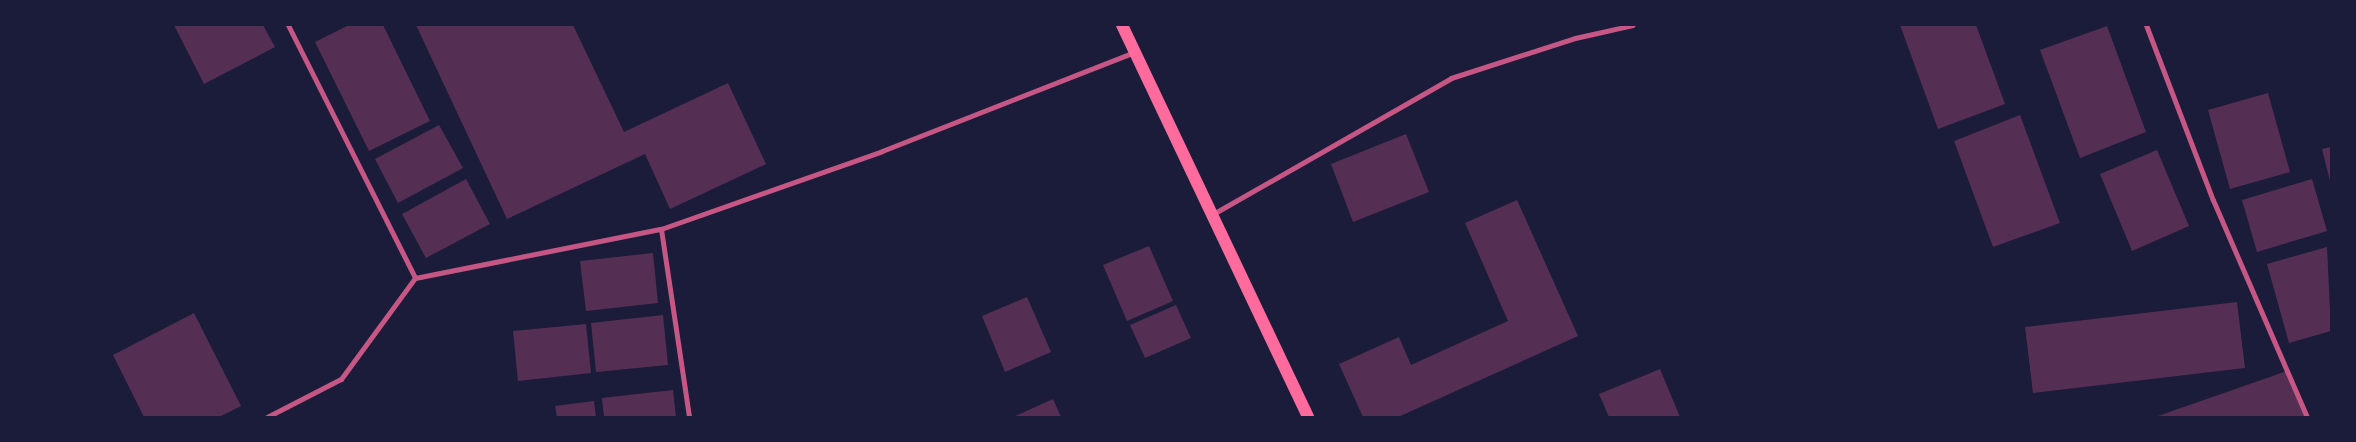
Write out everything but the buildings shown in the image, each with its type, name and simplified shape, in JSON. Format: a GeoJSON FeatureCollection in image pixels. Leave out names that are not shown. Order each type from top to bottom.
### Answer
{"type":"FeatureCollection","features":[{"type":"Feature","properties":{"kind":"main road"},"geometry":{"type":"LineString","coordinates":[[1122,25],[1308,417]]}},
{"type":"Feature","properties":{"kind":"street"},"geometry":{"type":"LineString","coordinates":[[288,25],[415,278]]}},
{"type":"Feature","properties":{"kind":"street"},"geometry":{"type":"LineString","coordinates":[[1212,214],[1450,78],[1575,38],[1634,25]]}},
{"type":"Feature","properties":{"kind":"street"},"geometry":{"type":"LineString","coordinates":[[2146,25],[2213,200],[2307,417]]}},
{"type":"Feature","properties":{"kind":"street"},"geometry":{"type":"LineString","coordinates":[[267,417],[341,379],[415,278],[661,229],[882,151],[1135,52]]}},
{"type":"Feature","properties":{"kind":"street"},"geometry":{"type":"LineString","coordinates":[[661,229],[689,417]]}}]}
